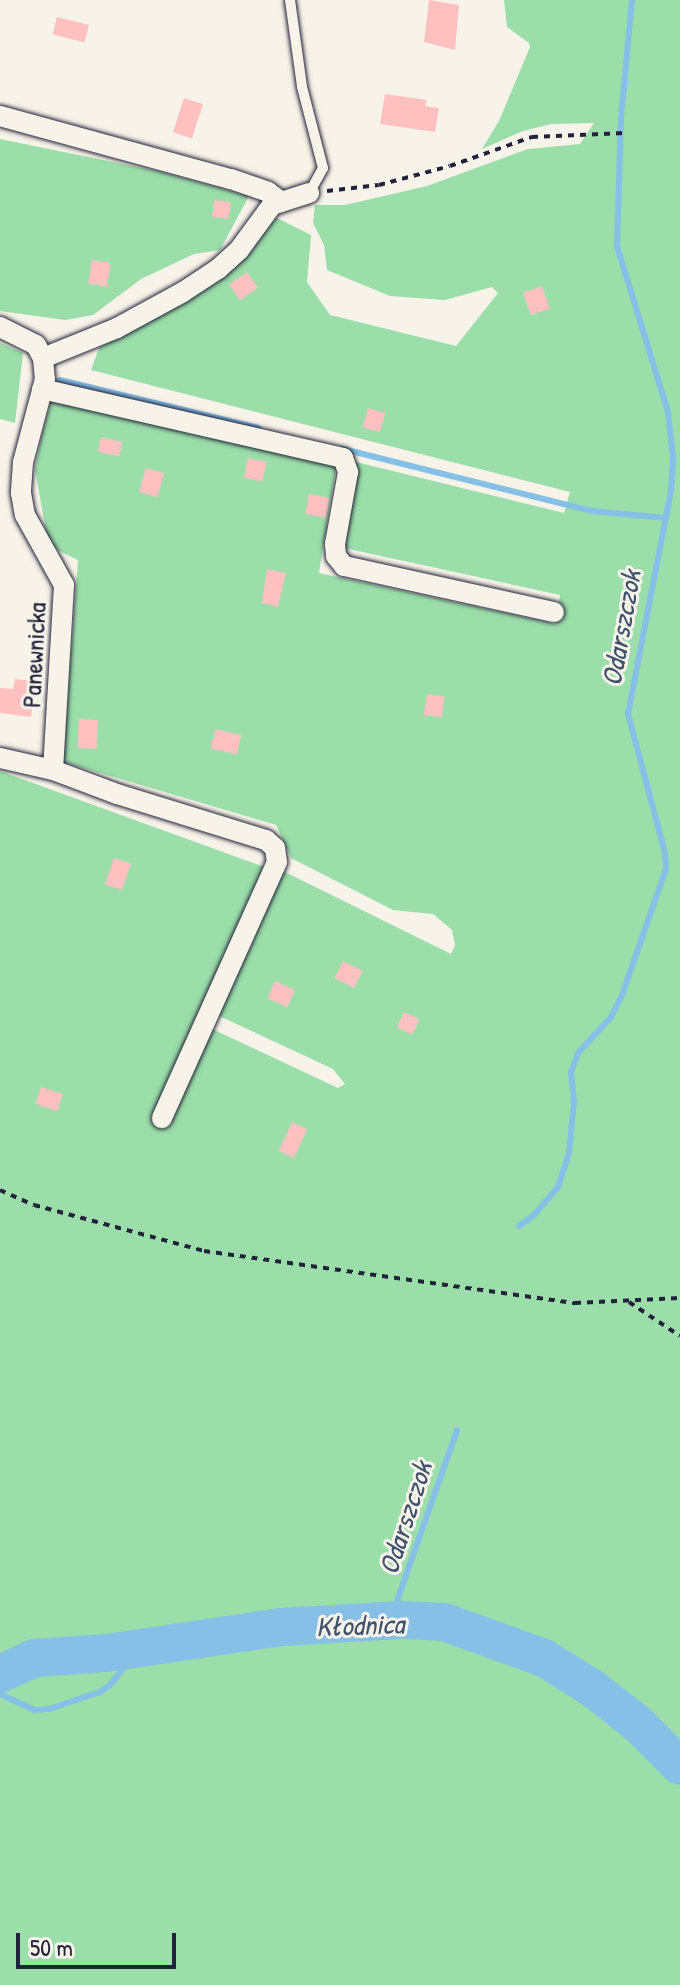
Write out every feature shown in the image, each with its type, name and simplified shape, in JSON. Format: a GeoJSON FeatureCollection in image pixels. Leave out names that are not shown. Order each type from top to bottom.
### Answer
{"type":"FeatureCollection","features":[{"type":"Feature","properties":{"kind":"street"},"geometry":{"type":"LineString","coordinates":[[0,116],[231,179],[268,192],[282,202]]}},
{"type":"Feature","properties":{"kind":"street"},"geometry":{"type":"LineString","coordinates":[[0,327],[36,345],[43,358],[117,328],[218,269],[239,250],[272,205],[309,193]]}},
{"type":"Feature","properties":{"kind":"street","name":"Panewnicka"},"geometry":{"type":"LineString","coordinates":[[43,358],[42,389],[23,462],[21,493],[25,515],[64,585],[53,770]]}},
{"type":"Feature","properties":{"kind":"street"},"geometry":{"type":"LineString","coordinates":[[42,389],[343,458],[348,472],[335,544],[336,556],[344,566],[554,612]]}},
{"type":"Feature","properties":{"kind":"street"},"geometry":{"type":"LineString","coordinates":[[0,758],[53,770],[117,794],[266,840],[275,848],[277,862],[162,1118]]}},
{"type":"Feature","properties":{"kind":"lane"},"geometry":{"type":"LineString","coordinates":[[290,0],[302,87],[323,168],[309,193]]}},
{"type":"Feature","properties":{"kind":"path"},"geometry":{"type":"LineString","coordinates":[[309,193],[379,185],[450,166],[532,137],[592,137],[625,133]]}},
{"type":"Feature","properties":{"kind":"path"},"geometry":{"type":"LineString","coordinates":[[0,1190],[34,1205],[204,1251],[575,1303],[680,1298]]}},
{"type":"Feature","properties":{"kind":"path"},"geometry":{"type":"LineString","coordinates":[[629,1302],[680,1336]]}},
{"type":"Feature","properties":{"kind":"green space"},"geometry":{"type":"Polygon","coordinates":[[[504,0],[680,0],[680,1985],[0,1985],[0,771],[267,868],[152,1121],[164,1126],[208,1027],[338,1088],[345,1084],[333,1069],[215,1014],[281,870],[451,954],[455,945],[452,930],[433,914],[393,910],[291,858],[276,825],[63,762],[78,560],[59,551],[47,538],[35,469],[42,434],[52,399],[336,466],[319,573],[555,624],[560,595],[344,548],[341,541],[356,462],[564,513],[570,492],[91,370],[99,348],[151,316],[275,217],[311,235],[307,282],[330,315],[456,346],[498,293],[492,287],[445,300],[390,296],[327,270],[324,245],[313,223],[315,205],[345,205],[427,186],[528,149],[580,144],[594,123],[551,124],[523,131],[482,149],[499,121],[530,47],[507,27],[504,0]]]}},
{"type":"Feature","properties":{"kind":"green space"},"geometry":{"type":"Polygon","coordinates":[[[0,139],[157,171],[249,196],[220,250],[194,254],[141,279],[93,315],[65,320],[0,311],[0,139]]]}},
{"type":"Feature","properties":{"kind":"green space"},"geometry":{"type":"Polygon","coordinates":[[[0,343],[23,353],[15,423],[0,419],[0,343]]]}},
{"type":"Feature","properties":{"kind":"building"},"geometry":{"type":"Polygon","coordinates":[[[429,0],[459,5],[455,50],[424,42],[429,0]]]}},
{"type":"Feature","properties":{"kind":"building"},"geometry":{"type":"Polygon","coordinates":[[[57,17],[89,25],[85,42],[53,34],[57,17]]]}},
{"type":"Feature","properties":{"kind":"building"},"geometry":{"type":"Polygon","coordinates":[[[385,94],[427,100],[425,106],[439,108],[435,132],[380,124],[385,94]]]}},
{"type":"Feature","properties":{"kind":"building"},"geometry":{"type":"Polygon","coordinates":[[[184,98],[203,104],[192,138],[173,132],[184,98]]]}},
{"type":"Feature","properties":{"kind":"building"},"geometry":{"type":"Polygon","coordinates":[[[214,200],[231,202],[229,219],[212,217],[214,200]]]}},
{"type":"Feature","properties":{"kind":"building"},"geometry":{"type":"Polygon","coordinates":[[[92,260],[111,263],[107,287],[88,284],[92,260]]]}},
{"type":"Feature","properties":{"kind":"building"},"geometry":{"type":"Polygon","coordinates":[[[247,272],[258,288],[240,300],[229,285],[247,272]]]}},
{"type":"Feature","properties":{"kind":"building"},"geometry":{"type":"Polygon","coordinates":[[[542,286],[550,309],[531,315],[523,293],[542,286]]]}},
{"type":"Feature","properties":{"kind":"building"},"geometry":{"type":"Polygon","coordinates":[[[368,408],[385,413],[380,432],[362,427],[368,408]]]}},
{"type":"Feature","properties":{"kind":"building"},"geometry":{"type":"Polygon","coordinates":[[[101,437],[122,442],[119,457],[98,452],[101,437]]]}},
{"type":"Feature","properties":{"kind":"building"},"geometry":{"type":"Polygon","coordinates":[[[248,458],[267,462],[262,482],[244,478],[248,458]]]}},
{"type":"Feature","properties":{"kind":"building"},"geometry":{"type":"Polygon","coordinates":[[[146,468],[164,473],[157,497],[139,492],[146,468]]]}},
{"type":"Feature","properties":{"kind":"building"},"geometry":{"type":"Polygon","coordinates":[[[309,494],[330,498],[326,518],[305,514],[309,494]]]}},
{"type":"Feature","properties":{"kind":"building"},"geometry":{"type":"Polygon","coordinates":[[[267,569],[286,573],[278,607],[262,603],[267,569]]]}},
{"type":"Feature","properties":{"kind":"building"},"geometry":{"type":"Polygon","coordinates":[[[15,679],[35,681],[31,717],[0,713],[0,688],[13,689],[15,679]]]}},
{"type":"Feature","properties":{"kind":"building"},"geometry":{"type":"Polygon","coordinates":[[[427,694],[445,697],[441,718],[424,715],[427,694]]]}},
{"type":"Feature","properties":{"kind":"building"},"geometry":{"type":"Polygon","coordinates":[[[79,719],[98,720],[96,749],[77,748],[79,719]]]}},
{"type":"Feature","properties":{"kind":"building"},"geometry":{"type":"Polygon","coordinates":[[[215,729],[241,735],[237,755],[211,748],[215,729]]]}},
{"type":"Feature","properties":{"kind":"building"},"geometry":{"type":"Polygon","coordinates":[[[114,858],[131,864],[122,890],[105,884],[114,858]]]}},
{"type":"Feature","properties":{"kind":"building"},"geometry":{"type":"Polygon","coordinates":[[[343,961],[363,971],[354,988],[334,978],[343,961]]]}},
{"type":"Feature","properties":{"kind":"building"},"geometry":{"type":"Polygon","coordinates":[[[275,981],[295,990],[287,1007],[267,998],[275,981]]]}},
{"type":"Feature","properties":{"kind":"building"},"geometry":{"type":"Polygon","coordinates":[[[404,1012],[419,1019],[412,1035],[397,1027],[404,1012]]]}},
{"type":"Feature","properties":{"kind":"building"},"geometry":{"type":"Polygon","coordinates":[[[41,1087],[63,1094],[57,1111],[35,1104],[41,1087]]]}},
{"type":"Feature","properties":{"kind":"building"},"geometry":{"type":"Polygon","coordinates":[[[292,1122],[307,1129],[294,1158],[278,1151],[292,1122]]]}},
{"type":"Feature","properties":{"kind":"waterway","name":"Odarszczok"},"geometry":{"type":"LineString","coordinates":[[519,1226],[533,1216],[558,1187],[569,1153],[574,1101],[571,1072],[578,1053],[611,1017],[622,995],[666,869],[665,853],[628,714],[671,490],[673,458],[668,412],[617,246],[621,117],[632,0]]}},
{"type":"Feature","properties":{"kind":"waterway"},"geometry":{"type":"LineString","coordinates":[[60,380],[258,428]]}},
{"type":"Feature","properties":{"kind":"waterway"},"geometry":{"type":"LineString","coordinates":[[343,449],[592,511],[666,518]]}},
{"type":"Feature","properties":{"kind":"waterway","name":"Odarszczok"},"geometry":{"type":"LineString","coordinates":[[395,1620],[398,1598],[457,1430]]}},
{"type":"Feature","properties":{"kind":"waterway","name":"Kłodnica"},"geometry":{"type":"LineString","coordinates":[[0,1674],[35,1658],[107,1653],[281,1627],[402,1620],[444,1622],[544,1658],[592,1688],[638,1724],[680,1766]]}},
{"type":"Feature","properties":{"kind":"waterway"},"geometry":{"type":"LineString","coordinates":[[0,1694],[34,1710],[49,1709],[100,1692],[110,1685],[140,1648]]}}]}
